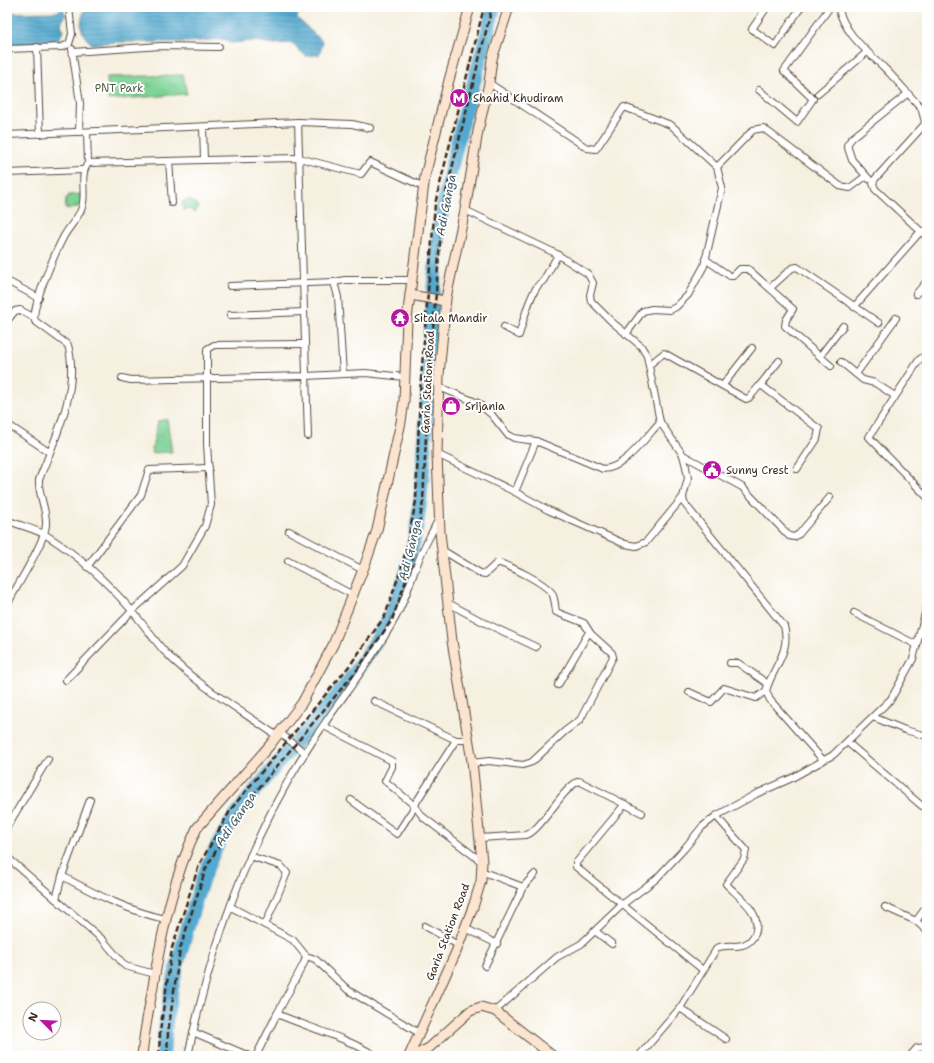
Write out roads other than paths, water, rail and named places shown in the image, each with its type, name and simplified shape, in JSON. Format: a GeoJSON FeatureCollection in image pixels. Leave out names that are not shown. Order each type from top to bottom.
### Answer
{"type":"FeatureCollection","features":[{"type":"Feature","properties":{"kind":"street"},"geometry":{"type":"LineString","coordinates":[[69,7],[72,34],[69,44],[74,52],[80,103],[79,132]]}},
{"type":"Feature","properties":{"kind":"street"},"geometry":{"type":"LineString","coordinates":[[142,1056],[146,1023],[165,919],[180,868],[197,828],[278,734],[302,703],[333,645],[354,595],[376,530],[394,457],[402,415],[410,295],[425,176],[449,80],[470,7]]}},
{"type":"Feature","properties":{"kind":"street","name":"Garia Station Road"},"geometry":{"type":"LineString","coordinates":[[409,1056],[465,928],[476,898],[482,866],[472,763],[452,641],[442,550],[436,454],[445,301],[465,210],[478,131],[489,83],[492,59],[509,7]]}},
{"type":"Feature","properties":{"kind":"street"},"geometry":{"type":"LineString","coordinates":[[767,7],[752,30],[775,46],[801,7]]}},
{"type":"Feature","properties":{"kind":"street"},"geometry":{"type":"LineString","coordinates":[[759,90],[797,122],[813,99],[784,71],[830,7]]}},
{"type":"Feature","properties":{"kind":"street"},"geometry":{"type":"LineString","coordinates":[[838,7],[841,17],[854,40],[893,77],[921,108],[924,117],[924,125],[873,183]]}},
{"type":"Feature","properties":{"kind":"street"},"geometry":{"type":"LineString","coordinates":[[7,49],[62,46],[69,44]]}},
{"type":"Feature","properties":{"kind":"street"},"geometry":{"type":"LineString","coordinates":[[74,52],[161,46],[220,47]]}},
{"type":"Feature","properties":{"kind":"street"},"geometry":{"type":"LineString","coordinates":[[37,47],[40,134]]}},
{"type":"Feature","properties":{"kind":"street"},"geometry":{"type":"LineString","coordinates":[[818,94],[867,52]]}},
{"type":"Feature","properties":{"kind":"street"},"geometry":{"type":"LineString","coordinates":[[489,83],[587,148],[596,149],[624,107],[671,125],[717,167],[722,188],[701,274],[682,302],[670,310],[652,309],[642,311],[626,334]]}},
{"type":"Feature","properties":{"kind":"street"},"geometry":{"type":"LineString","coordinates":[[907,94],[852,138],[847,145],[852,160],[873,183],[873,187],[927,237]]}},
{"type":"Feature","properties":{"kind":"street"},"geometry":{"type":"LineString","coordinates":[[921,108],[927,104]]}},
{"type":"Feature","properties":{"kind":"street"},"geometry":{"type":"LineString","coordinates":[[7,135],[298,122],[352,124],[370,128]]}},
{"type":"Feature","properties":{"kind":"street"},"geometry":{"type":"LineString","coordinates":[[298,122],[308,436]]}},
{"type":"Feature","properties":{"kind":"street"},"geometry":{"type":"LineString","coordinates":[[203,126],[204,160]]}},
{"type":"Feature","properties":{"kind":"street"},"geometry":{"type":"LineString","coordinates":[[717,167],[753,130],[763,128],[840,186],[850,188],[866,176]]}},
{"type":"Feature","properties":{"kind":"street"},"geometry":{"type":"LineString","coordinates":[[33,317],[38,298],[54,256],[70,226],[81,211],[83,201],[83,170],[88,163],[87,132]]}},
{"type":"Feature","properties":{"kind":"street"},"geometry":{"type":"LineString","coordinates":[[88,163],[299,158],[361,174],[369,163],[373,163],[424,187]]}},
{"type":"Feature","properties":{"kind":"street"},"geometry":{"type":"LineString","coordinates":[[169,161],[172,203]]}},
{"type":"Feature","properties":{"kind":"street"},"geometry":{"type":"LineString","coordinates":[[7,173],[83,170]]}},
{"type":"Feature","properties":{"kind":"street"},"geometry":{"type":"LineString","coordinates":[[465,210],[558,255],[588,274],[593,283],[590,300],[641,346],[647,356],[660,422],[683,455],[688,478],[683,497],[684,503],[784,626],[787,636],[786,646],[766,691],[756,698],[724,688],[711,702],[689,692]]}},
{"type":"Feature","properties":{"kind":"street"},"geometry":{"type":"LineString","coordinates":[[854,307],[921,231]]}},
{"type":"Feature","properties":{"kind":"street"},"geometry":{"type":"LineString","coordinates":[[504,327],[519,336],[533,295],[558,255]]}},
{"type":"Feature","properties":{"kind":"street"},"geometry":{"type":"LineString","coordinates":[[705,259],[730,276],[733,276],[740,269],[748,270],[770,288],[793,309],[786,320],[785,326],[831,366]]}},
{"type":"Feature","properties":{"kind":"street"},"geometry":{"type":"LineString","coordinates":[[770,288],[792,268],[797,267],[879,323]]}},
{"type":"Feature","properties":{"kind":"street"},"geometry":{"type":"LineString","coordinates":[[230,286],[334,282],[345,280],[412,280]]}},
{"type":"Feature","properties":{"kind":"street"},"geometry":{"type":"LineString","coordinates":[[7,281],[38,298]]}},
{"type":"Feature","properties":{"kind":"street"},"geometry":{"type":"LineString","coordinates":[[916,294],[927,281]]}},
{"type":"Feature","properties":{"kind":"street"},"geometry":{"type":"LineString","coordinates":[[334,282],[338,297],[343,374]]}},
{"type":"Feature","properties":{"kind":"street"},"geometry":{"type":"LineString","coordinates":[[410,295],[445,301]]}},
{"type":"Feature","properties":{"kind":"street"},"geometry":{"type":"LineString","coordinates":[[7,321],[15,311],[20,310],[33,317],[42,328],[68,345],[71,362],[69,391],[60,425],[39,480],[39,488],[46,513],[45,534],[7,605]]}},
{"type":"Feature","properties":{"kind":"street"},"geometry":{"type":"LineString","coordinates":[[230,315],[304,312]]}},
{"type":"Feature","properties":{"kind":"street"},"geometry":{"type":"LineString","coordinates":[[856,374],[896,318]]}},
{"type":"Feature","properties":{"kind":"street"},"geometry":{"type":"LineString","coordinates":[[820,356],[843,326]]}},
{"type":"Feature","properties":{"kind":"street"},"geometry":{"type":"LineString","coordinates":[[66,680],[132,611],[182,566],[195,545],[209,515],[211,505],[206,353],[210,346],[305,344]]}},
{"type":"Feature","properties":{"kind":"street"},"geometry":{"type":"LineString","coordinates":[[723,385],[752,348]]}},
{"type":"Feature","properties":{"kind":"street"},"geometry":{"type":"LineString","coordinates":[[927,351],[925,357],[895,396],[869,437],[927,497]]}},
{"type":"Feature","properties":{"kind":"street"},"geometry":{"type":"LineString","coordinates":[[649,365],[664,353],[747,399],[780,361]]}},
{"type":"Feature","properties":{"kind":"street"},"geometry":{"type":"LineString","coordinates":[[841,362],[868,382],[881,386],[895,396]]}},
{"type":"Feature","properties":{"kind":"street"},"geometry":{"type":"LineString","coordinates":[[122,378],[131,380],[207,379],[365,373],[405,377]]}},
{"type":"Feature","properties":{"kind":"street"},"geometry":{"type":"LineString","coordinates":[[760,385],[819,429],[817,439],[797,469]]}},
{"type":"Feature","properties":{"kind":"street"},"geometry":{"type":"LineString","coordinates":[[439,387],[478,403],[492,415],[507,434],[514,438],[536,441],[603,469],[611,469],[620,464],[660,422]]}},
{"type":"Feature","properties":{"kind":"street"},"geometry":{"type":"LineString","coordinates":[[7,424],[49,452]]}},
{"type":"Feature","properties":{"kind":"street"},"geometry":{"type":"LineString","coordinates":[[515,492],[536,441]]}},
{"type":"Feature","properties":{"kind":"street"},"geometry":{"type":"LineString","coordinates":[[436,454],[515,492],[548,510],[625,544],[636,546],[646,542],[683,497]]}},
{"type":"Feature","properties":{"kind":"street"},"geometry":{"type":"LineString","coordinates":[[683,455],[742,487],[789,536],[794,537],[799,534],[830,497]]}},
{"type":"Feature","properties":{"kind":"street"},"geometry":{"type":"LineString","coordinates":[[87,567],[141,495],[149,470],[209,468]]}},
{"type":"Feature","properties":{"kind":"street"},"geometry":{"type":"LineString","coordinates":[[188,1056],[201,997],[231,907],[260,833],[305,753],[394,621],[422,552],[440,517]]}},
{"type":"Feature","properties":{"kind":"street"},"geometry":{"type":"LineString","coordinates":[[7,520],[45,534],[103,580],[132,611],[165,652],[206,689],[278,734],[305,753]]}},
{"type":"Feature","properties":{"kind":"street"},"geometry":{"type":"LineString","coordinates":[[289,531],[363,570]]}},
{"type":"Feature","properties":{"kind":"street"},"geometry":{"type":"LineString","coordinates":[[442,550],[480,573],[485,574],[497,564],[500,564],[529,577],[550,591],[555,600],[556,612],[584,623],[589,632],[612,653],[613,657],[580,720],[565,731],[532,762],[523,764],[489,761],[472,763]]}},
{"type":"Feature","properties":{"kind":"street"},"geometry":{"type":"LineString","coordinates":[[288,561],[354,595]]}},
{"type":"Feature","properties":{"kind":"street"},"geometry":{"type":"LineString","coordinates":[[448,603],[483,622],[536,647]]}},
{"type":"Feature","properties":{"kind":"street"},"geometry":{"type":"LineString","coordinates":[[495,1010],[557,957],[581,944],[623,904],[656,879],[702,827],[716,816],[756,794],[792,778],[833,755],[847,742],[891,699],[913,659],[917,645],[924,632],[927,606]]}},
{"type":"Feature","properties":{"kind":"street"},"geometry":{"type":"LineString","coordinates":[[854,613],[917,645]]}},
{"type":"Feature","properties":{"kind":"street"},"geometry":{"type":"LineString","coordinates":[[558,685],[589,632]]}},
{"type":"Feature","properties":{"kind":"street"},"geometry":{"type":"LineString","coordinates":[[730,663],[738,663],[768,684]]}},
{"type":"Feature","properties":{"kind":"street"},"geometry":{"type":"LineString","coordinates":[[766,691],[770,700],[823,760]]}},
{"type":"Feature","properties":{"kind":"street"},"geometry":{"type":"LineString","coordinates":[[374,701],[456,740],[468,740]]}},
{"type":"Feature","properties":{"kind":"street"},"geometry":{"type":"LineString","coordinates":[[873,717],[905,730],[927,736]]}},
{"type":"Feature","properties":{"kind":"street"},"geometry":{"type":"LineString","coordinates":[[324,726],[392,762],[392,767],[385,782],[415,806],[423,817],[482,866],[523,887]]}},
{"type":"Feature","properties":{"kind":"street"},"geometry":{"type":"LineString","coordinates":[[351,800],[397,834],[456,740]]}},
{"type":"Feature","properties":{"kind":"street"},"geometry":{"type":"LineString","coordinates":[[847,742],[922,806]]}},
{"type":"Feature","properties":{"kind":"street"},"geometry":{"type":"LineString","coordinates":[[7,826],[48,759]]}},
{"type":"Feature","properties":{"kind":"street"},"geometry":{"type":"LineString","coordinates":[[480,838],[526,835],[531,832],[553,806],[579,781],[642,814]]}},
{"type":"Feature","properties":{"kind":"street"},"geometry":{"type":"LineString","coordinates":[[56,899],[62,876],[90,800]]}},
{"type":"Feature","properties":{"kind":"street"},"geometry":{"type":"LineString","coordinates":[[625,804],[576,865],[577,868],[703,970]]}},
{"type":"Feature","properties":{"kind":"street"},"geometry":{"type":"LineString","coordinates":[[639,1056],[680,1008],[717,948],[727,945],[742,945],[748,943],[753,937],[758,926],[755,915],[726,884],[744,859],[746,850],[716,816]]}},
{"type":"Feature","properties":{"kind":"street"},"geometry":{"type":"LineString","coordinates":[[250,856],[282,866],[287,873],[265,925]]}},
{"type":"Feature","properties":{"kind":"street"},"geometry":{"type":"LineString","coordinates":[[7,857],[103,940],[125,966],[155,974]]}},
{"type":"Feature","properties":{"kind":"street"},"geometry":{"type":"LineString","coordinates":[[485,966],[497,944],[523,887],[536,874]]}},
{"type":"Feature","properties":{"kind":"street"},"geometry":{"type":"LineString","coordinates":[[62,876],[107,899],[146,915],[165,919]]}},
{"type":"Feature","properties":{"kind":"street"},"geometry":{"type":"LineString","coordinates":[[885,906],[916,921],[927,931]]}},
{"type":"Feature","properties":{"kind":"street"},"geometry":{"type":"LineString","coordinates":[[231,907],[293,940],[306,956],[315,959],[348,990],[419,1033]]}},
{"type":"Feature","properties":{"kind":"street"},"geometry":{"type":"LineString","coordinates":[[916,921],[926,909]]}},
{"type":"Feature","properties":{"kind":"street"},"geometry":{"type":"LineString","coordinates":[[425,926],[458,945]]}},
{"type":"Feature","properties":{"kind":"street"},"geometry":{"type":"LineString","coordinates":[[465,928],[497,944]]}},
{"type":"Feature","properties":{"kind":"street"},"geometry":{"type":"LineString","coordinates":[[595,931],[612,944]]}},
{"type":"Feature","properties":{"kind":"street"},"geometry":{"type":"LineString","coordinates":[[256,1056],[304,963],[306,956]]}},
{"type":"Feature","properties":{"kind":"street"},"geometry":{"type":"LineString","coordinates":[[413,1056],[429,1048],[470,1011],[482,1007],[495,1010],[553,1056]]}},
{"type":"Feature","properties":{"kind":"street"},"geometry":{"type":"LineString","coordinates":[[680,1008],[726,1039]]}},
{"type":"Feature","properties":{"kind":"street"},"geometry":{"type":"LineString","coordinates":[[277,1014],[315,1030],[337,1036],[376,1056]]}},
{"type":"Feature","properties":{"kind":"street"},"geometry":{"type":"LineString","coordinates":[[193,1032],[249,1056]]}},
{"type":"Feature","properties":{"kind":"street"},"geometry":{"type":"LineString","coordinates":[[910,1056],[917,1048],[927,1047]]}},
{"type":"Feature","properties":{"kind":"water"},"geometry":{"type":"Polygon","coordinates":[[[62,7],[66,15],[61,23],[63,31],[57,43],[7,47],[7,13],[57,12],[62,7]]]}},
{"type":"Feature","properties":{"kind":"water"},"geometry":{"type":"Polygon","coordinates":[[[108,7],[300,7],[297,18],[323,42],[319,55],[306,56],[291,43],[274,44],[255,41],[230,43],[224,39],[188,42],[116,42],[92,44],[85,37],[81,25],[84,11],[108,7]]]}},
{"type":"Feature","properties":{"kind":"waterway","name":"Adi Ganga"},"geometry":{"type":"LineString","coordinates":[[163,1056],[166,1022],[180,956],[202,883],[218,844],[231,822],[252,794],[337,696],[355,672],[373,646],[388,620],[407,571],[416,528],[422,485],[430,334],[441,218],[461,127],[494,7]]}},
{"type":"Feature","properties":{"kind":"railway"},"geometry":{"type":"LineString","coordinates":[[159,1056],[160,1032],[172,948],[199,865],[231,809],[350,665],[385,616],[403,563],[416,501],[420,392],[435,204],[484,7]]}},
{"type":"Feature","properties":{"kind":"railway"},"geometry":{"type":"LineString","coordinates":[[167,1056],[168,1033],[180,949],[206,868],[238,813],[357,670],[392,620],[411,566],[423,502],[428,392],[443,205],[492,7]]}},
{"type":"Feature","properties":{"kind":"place","name":"Shahid Khudiram"},"geometry":{"type":"Point","coordinates":[459,98]}},
{"type":"Feature","properties":{"kind":"place","name":"Sitala Mandir"},"geometry":{"type":"Point","coordinates":[400,318]}},
{"type":"Feature","properties":{"kind":"place","name":"Srijania"},"geometry":{"type":"Point","coordinates":[451,406]}},
{"type":"Feature","properties":{"kind":"place","name":"Sunny Crest"},"geometry":{"type":"Point","coordinates":[712,470]}},
{"type":"Feature","properties":{"kind":"park label","name":"PNT Park"},"geometry":{"type":"Point","coordinates":[119,88]}}]}
